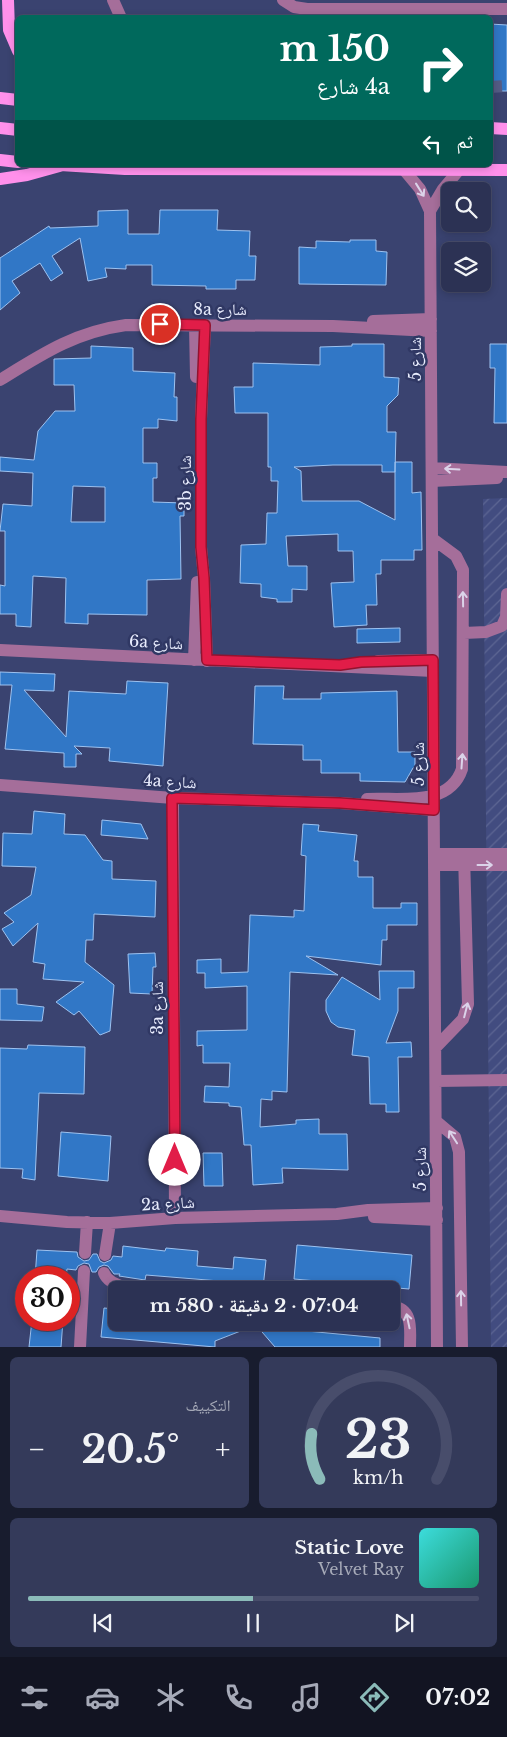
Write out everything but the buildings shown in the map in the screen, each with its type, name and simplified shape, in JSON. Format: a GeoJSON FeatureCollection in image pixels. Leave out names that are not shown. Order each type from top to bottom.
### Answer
{"type":"FeatureCollection","features":[{"type":"Feature","properties":{"kind":"main road"},"geometry":{"type":"LineString","coordinates":[[8,0],[9,30],[15,44]]}},
{"type":"Feature","properties":{"kind":"main road"},"geometry":{"type":"LineString","coordinates":[[0,98],[15,100]]}},
{"type":"Feature","properties":{"kind":"main road"},"geometry":{"type":"LineString","coordinates":[[0,128],[15,130]]}},
{"type":"Feature","properties":{"kind":"main road"},"geometry":{"type":"LineString","coordinates":[[493,128],[507,129]]}},
{"type":"Feature","properties":{"kind":"main road"},"geometry":{"type":"LineString","coordinates":[[0,160],[15,162]]}},
{"type":"Feature","properties":{"kind":"main road"},"geometry":{"type":"LineString","coordinates":[[0,178],[27,175],[54,167]]}},
{"type":"Feature","properties":{"kind":"main road"},"geometry":{"type":"LineString","coordinates":[[93,167],[125,169],[507,170]]}},
{"type":"Feature","properties":{"kind":"street"},"geometry":{"type":"LineString","coordinates":[[113,0],[120,15]]}},
{"type":"Feature","properties":{"kind":"street"},"geometry":{"type":"LineString","coordinates":[[283,0],[300,8],[331,13],[507,9]]}},
{"type":"Feature","properties":{"kind":"street"},"geometry":{"type":"LineString","coordinates":[[430,211],[443,189],[459,170]]}},
{"type":"Feature","properties":{"kind":"street","name":"شارع 5"},"geometry":{"type":"LineString","coordinates":[[405,171],[420,189],[430,211],[438,1347]]}},
{"type":"Feature","properties":{"kind":"street","name":"8a شارع"},"geometry":{"type":"LineString","coordinates":[[0,380],[60,344],[92,331],[126,325],[431,325]]}},
{"type":"Feature","properties":{"kind":"street","name":"3b شارع"},"geometry":{"type":"LineString","coordinates":[[200,325],[201,547],[197,577],[201,660]]}},
{"type":"Feature","properties":{"kind":"street"},"geometry":{"type":"LineString","coordinates":[[432,474],[507,472]]}},
{"type":"Feature","properties":{"kind":"street"},"geometry":{"type":"LineString","coordinates":[[432,474],[507,478]]}},
{"type":"Feature","properties":{"kind":"street"},"geometry":{"type":"LineString","coordinates":[[432,539],[456,556],[462,565],[464,633],[462,769],[452,786],[434,803]]}},
{"type":"Feature","properties":{"kind":"street"},"geometry":{"type":"LineString","coordinates":[[464,633],[486,632],[502,626],[506,617],[507,594]]}},
{"type":"Feature","properties":{"kind":"street","name":"6a شارع"},"geometry":{"type":"LineString","coordinates":[[0,650],[340,665],[433,665]]}},
{"type":"Feature","properties":{"kind":"street","name":"4a شارع"},"geometry":{"type":"LineString","coordinates":[[0,786],[172,798],[340,803],[434,803]]}},
{"type":"Feature","properties":{"kind":"street","name":"3a شارع"},"geometry":{"type":"LineString","coordinates":[[172,798],[175,1218]]}},
{"type":"Feature","properties":{"kind":"street"},"geometry":{"type":"LineString","coordinates":[[434,860],[507,854]]}},
{"type":"Feature","properties":{"kind":"street"},"geometry":{"type":"LineString","coordinates":[[464,859],[507,864]]}},
{"type":"Feature","properties":{"kind":"street"},"geometry":{"type":"LineString","coordinates":[[436,1047],[464,1019],[468,1004],[464,859]]}},
{"type":"Feature","properties":{"kind":"street"},"geometry":{"type":"LineString","coordinates":[[436,1081],[507,1080]]}},
{"type":"Feature","properties":{"kind":"street"},"geometry":{"type":"LineString","coordinates":[[436,1121],[455,1137],[459,1152],[462,1347]]}},
{"type":"Feature","properties":{"kind":"street","name":"2a شارع"},"geometry":{"type":"LineString","coordinates":[[0,1216],[110,1222],[175,1218],[337,1214],[437,1214]]}},
{"type":"Feature","properties":{"kind":"street"},"geometry":{"type":"LineString","coordinates":[[86,1253],[87,1222]]}},
{"type":"Feature","properties":{"kind":"street"},"geometry":{"type":"LineString","coordinates":[[105,1255],[110,1222]]}},
{"type":"Feature","properties":{"kind":"street"},"geometry":{"type":"LineString","coordinates":[[80,1347],[84,1271]]}},
{"type":"Feature","properties":{"kind":"street"},"geometry":{"type":"LineString","coordinates":[[104,1273],[108,1281]]}},
{"type":"Feature","properties":{"kind":"street"},"geometry":{"type":"LineString","coordinates":[[400,1308],[403,1309],[409,1318],[410,1347]]}},
{"type":"Feature","properties":{"kind":"shaded area"},"geometry":{"type":"Polygon","coordinates":[[[507,498],[507,1347],[491,1347],[483,499],[507,498]]]}},
{"type":"Feature","properties":{"kind":"tunnel"},"geometry":{"type":"LineString","coordinates":[[493,87],[507,86]]}},
{"type":"Feature","properties":{"kind":"route"},"geometry":{"type":"LineString","coordinates":[[160,324],[205,325],[204,393],[201,419],[201,547],[207,660],[340,665],[361,662],[433,660],[434,810],[360,806],[340,803],[172,798],[175,1160]]}}]}
